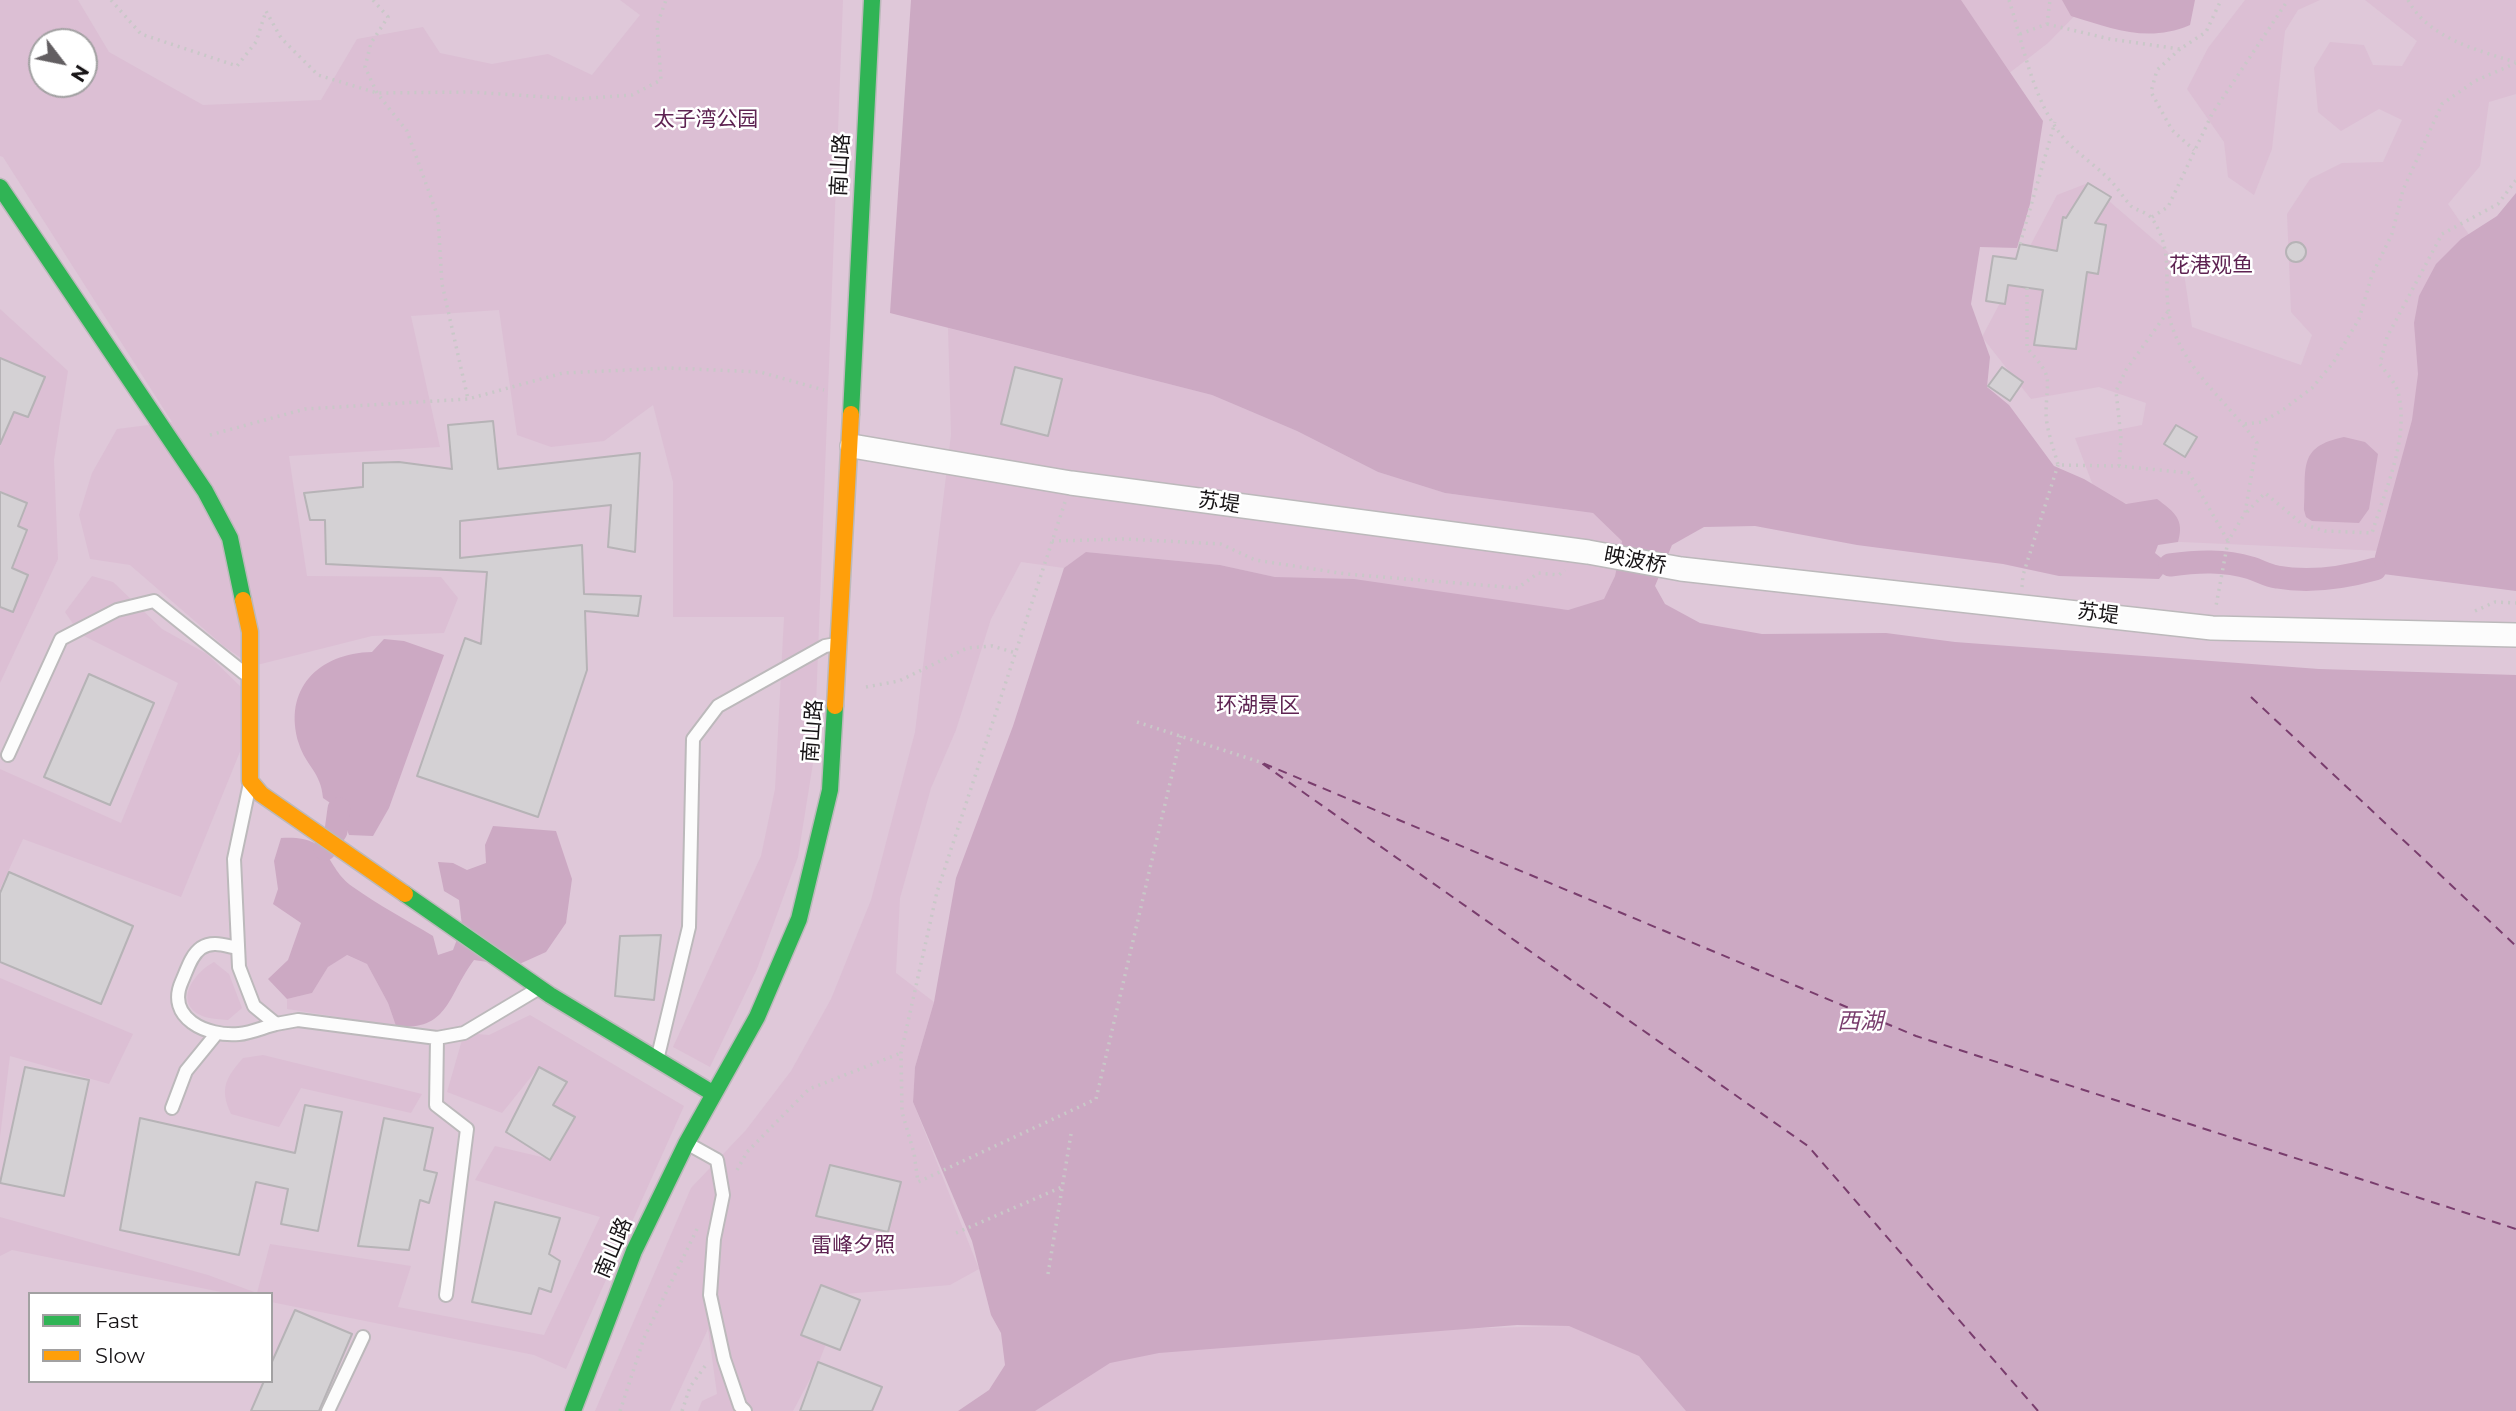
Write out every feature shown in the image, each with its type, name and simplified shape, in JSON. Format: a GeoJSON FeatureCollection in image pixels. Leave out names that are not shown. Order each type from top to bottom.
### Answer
{"type":"FeatureCollection","features":[{"type":"Feature","properties":{"kind":"main road","name":"南山路"},"geometry":{"type":"LineString","coordinates":[[573,1411],[634,1251],[686,1144],[757,1017],[799,919],[830,790],[852,446],[851,398],[872,0]]}},
{"type":"Feature","properties":{"kind":"main road"},"geometry":{"type":"LineString","coordinates":[[0,187],[205,491],[230,538],[250,632],[250,780],[261,794],[540,988],[714,1094]]}},
{"type":"Feature","properties":{"kind":"street","name":"苏堤"},"geometry":{"type":"LineString","coordinates":[[852,446],[1071,483],[1588,552]]}},
{"type":"Feature","properties":{"kind":"street","name":"映波桥"},"geometry":{"type":"LineString","coordinates":[[1588,552],[1681,569]]}},
{"type":"Feature","properties":{"kind":"street","name":"苏堤"},"geometry":{"type":"LineString","coordinates":[[1681,569],[2212,628],[2516,635]]}},
{"type":"Feature","properties":{"kind":"lane"},"geometry":{"type":"LineString","coordinates":[[8,755],[61,639],[117,610],[154,601],[250,678]]}},
{"type":"Feature","properties":{"kind":"lane"},"geometry":{"type":"LineString","coordinates":[[657,1060],[689,928],[693,739],[718,706],[825,646],[840,644]]}},
{"type":"Feature","properties":{"kind":"lane"},"geometry":{"type":"LineString","coordinates":[[250,780],[234,859],[239,967],[254,1006],[276,1024]]}},
{"type":"Feature","properties":{"kind":"lane"},"geometry":{"type":"LineString","coordinates":[[238,948],[215,943],[201,948],[191,961],[176,994],[180,1012],[192,1024],[217,1033],[241,1034],[298,1020],[436,1038],[464,1033],[540,988]]}},
{"type":"Feature","properties":{"kind":"lane"},"geometry":{"type":"LineString","coordinates":[[172,1108],[186,1071],[217,1033]]}},
{"type":"Feature","properties":{"kind":"lane"},"geometry":{"type":"LineString","coordinates":[[436,1038],[436,1105],[467,1129],[446,1295]]}},
{"type":"Feature","properties":{"kind":"lane"},"geometry":{"type":"LineString","coordinates":[[686,1144],[717,1160],[723,1195],[714,1239],[710,1295],[740,1406],[746,1411]]}},
{"type":"Feature","properties":{"kind":"lane"},"geometry":{"type":"LineString","coordinates":[[328,1411],[363,1337]]}},
{"type":"Feature","properties":{"kind":"path"},"geometry":{"type":"LineString","coordinates":[[111,0],[141,34],[237,66],[257,42],[267,11],[281,38],[318,75],[377,93],[470,92],[577,99],[632,95],[661,80],[657,25],[666,0]]}},
{"type":"Feature","properties":{"kind":"path"},"geometry":{"type":"LineString","coordinates":[[373,0],[387,17],[371,43],[365,67],[377,93],[407,131],[438,217],[442,284],[468,399]]}},
{"type":"Feature","properties":{"kind":"path"},"geometry":{"type":"LineString","coordinates":[[2009,0],[2026,65],[2054,122],[2069,144],[2095,165],[2132,207],[2152,217],[2167,250],[2170,321],[2184,352],[2226,408],[2244,424],[2258,443],[2245,513]]}},
{"type":"Feature","properties":{"kind":"path"},"geometry":{"type":"LineString","coordinates":[[2047,24],[2050,0]]}},
{"type":"Feature","properties":{"kind":"path"},"geometry":{"type":"LineString","coordinates":[[2194,150],[2172,130],[2151,92],[2157,70],[2180,49],[2206,32],[2221,0]]}},
{"type":"Feature","properties":{"kind":"path"},"geometry":{"type":"LineString","coordinates":[[2152,217],[2168,206],[2194,150],[2237,74],[2288,0]]}},
{"type":"Feature","properties":{"kind":"path"},"geometry":{"type":"LineString","coordinates":[[2407,0],[2414,12],[2464,46],[2516,63]]}},
{"type":"Feature","properties":{"kind":"path"},"geometry":{"type":"LineString","coordinates":[[2020,34],[2047,24],[2110,39],[2180,49]]}},
{"type":"Feature","properties":{"kind":"path"},"geometry":{"type":"LineString","coordinates":[[2244,424],[2262,422],[2284,409],[2312,388],[2333,363],[2359,319],[2372,275],[2392,234],[2403,190],[2442,104],[2475,81],[2516,63]]}},
{"type":"Feature","properties":{"kind":"path"},"geometry":{"type":"LineString","coordinates":[[2020,244],[2054,122]]}},
{"type":"Feature","properties":{"kind":"path"},"geometry":{"type":"LineString","coordinates":[[2218,594],[2228,541],[2245,513],[2265,493],[2302,524],[2325,531],[2372,533],[2392,467],[2402,415],[2397,389],[2381,364],[2387,337],[2442,234],[2498,204],[2516,180]]}},
{"type":"Feature","properties":{"kind":"path"},"geometry":{"type":"LineString","coordinates":[[2023,575],[2058,466],[2046,413],[2050,386],[2042,366],[2026,348],[2027,288]]}},
{"type":"Feature","properties":{"kind":"path"},"geometry":{"type":"LineString","coordinates":[[2119,466],[2121,438],[2116,391],[2126,370],[2170,308]]}},
{"type":"Feature","properties":{"kind":"path"},"geometry":{"type":"LineString","coordinates":[[210,435],[305,409],[468,399],[563,373],[670,368],[760,372],[851,398]]}},
{"type":"Feature","properties":{"kind":"path"},"geometry":{"type":"LineString","coordinates":[[2058,466],[2119,466],[2189,473],[2228,541]]}},
{"type":"Feature","properties":{"kind":"path"},"geometry":{"type":"LineString","coordinates":[[1071,483],[937,892],[901,1053],[902,1112],[914,1153],[918,1182],[1096,1100],[1181,736]]}},
{"type":"Feature","properties":{"kind":"path"},"geometry":{"type":"LineString","coordinates":[[1052,541],[1126,539],[1221,544],[1255,560],[1346,574],[1518,588],[1538,573],[1559,575],[1588,552]]}},
{"type":"Feature","properties":{"kind":"path"},"geometry":{"type":"LineString","coordinates":[[837,693],[900,681],[967,648],[992,646],[1016,653]]}},
{"type":"Feature","properties":{"kind":"path"},"geometry":{"type":"LineString","coordinates":[[1137,722],[1260,762]]}},
{"type":"Feature","properties":{"kind":"path"},"geometry":{"type":"LineString","coordinates":[[1048,1274],[1071,1134]]}},
{"type":"Feature","properties":{"kind":"path"},"geometry":{"type":"LineString","coordinates":[[956,1233],[1062,1187]]}},
{"type":"Feature","properties":{"kind":"path"},"geometry":{"type":"LineString","coordinates":[[682,1411],[690,1387],[721,1342]]}},
{"type":"Feature","properties":{"kind":"green space","name":"环湖景区"},"geometry":{"type":"Polygon","coordinates":[[[0,0],[2516,0],[2516,1411],[0,1411],[0,0]]]}},
{"type":"Feature","properties":{"kind":"green space","name":"太子湾公园"},"geometry":{"type":"Polygon","coordinates":[[[0,0],[78,0],[95,28],[28,28],[28,98],[98,98],[98,34],[109,52],[203,105],[321,100],[357,39],[423,27],[440,53],[492,64],[548,54],[592,75],[640,15],[620,0],[843,0],[814,757],[798,857],[757,969],[710,1067],[673,1047],[761,856],[775,789],[784,617],[673,617],[673,482],[653,405],[604,441],[551,447],[517,435],[499,310],[411,316],[440,447],[289,456],[307,576],[441,577],[458,598],[444,633],[372,636],[253,666],[225,647],[130,565],[90,559],[79,515],[92,473],[117,429],[172,422],[0,156],[0,0]]]}},
{"type":"Feature","properties":{"kind":"green space"},"geometry":{"type":"Polygon","coordinates":[[[1941,0],[2090,0],[2048,43],[1999,81],[1941,0]]]}},
{"type":"Feature","properties":{"kind":"green space"},"geometry":{"type":"Polygon","coordinates":[[[2245,0],[2320,0],[2298,10],[2285,31],[2272,149],[2254,195],[2228,177],[2224,142],[2187,89],[2208,48],[2245,0]]]}},
{"type":"Feature","properties":{"kind":"green space"},"geometry":{"type":"Polygon","coordinates":[[[2365,0],[2516,0],[2516,94],[2489,102],[2480,166],[2448,204],[2476,245],[2405,552],[2159,541],[2152,510],[2097,496],[2075,438],[2142,425],[2146,403],[2099,387],[2031,399],[1982,337],[2057,195],[2088,183],[2167,251],[2184,273],[2192,327],[2301,365],[2312,335],[2291,312],[2287,214],[2310,179],[2342,163],[2383,162],[2402,120],[2379,109],[2341,131],[2318,112],[2314,68],[2330,42],[2364,45],[2373,65],[2402,66],[2417,41],[2365,0]]]}},
{"type":"Feature","properties":{"kind":"green space"},"geometry":{"type":"Polygon","coordinates":[[[0,309],[68,371],[54,460],[58,559],[0,683],[0,309]]]}},
{"type":"Feature","properties":{"kind":"green space","name":"雷峰夕照"},"geometry":{"type":"Polygon","coordinates":[[[948,328],[1212,395],[1297,431],[1378,472],[1445,493],[1593,513],[1622,540],[1615,576],[1604,600],[1568,610],[1275,577],[1220,565],[1087,552],[1064,568],[1021,562],[991,619],[956,730],[931,788],[900,898],[896,973],[934,1002],[915,1067],[913,1102],[979,1269],[950,1285],[845,1294],[819,1362],[793,1411],[698,1411],[702,1401],[717,1394],[708,1329],[670,1411],[595,1411],[691,1188],[746,1130],[791,1071],[831,999],[871,900],[915,732],[951,435],[948,328]]]}},
{"type":"Feature","properties":{"kind":"green space"},"geometry":{"type":"Polygon","coordinates":[[[92,576],[113,582],[162,629],[207,654],[244,690],[248,732],[181,897],[23,839],[0,889],[0,769],[121,823],[178,683],[80,634],[65,612],[92,576]]]}},
{"type":"Feature","properties":{"kind":"green space"},"geometry":{"type":"Polygon","coordinates":[[[346,955],[367,964],[388,1003],[396,1026],[287,1009],[287,999],[312,993],[328,967],[346,955]]]}},
{"type":"Feature","properties":{"kind":"green space"},"geometry":{"type":"Polygon","coordinates":[[[214,962],[229,974],[242,1008],[228,1020],[205,1017],[189,1005],[189,990],[193,982],[214,962]]]}},
{"type":"Feature","properties":{"kind":"green space"},"geometry":{"type":"Polygon","coordinates":[[[0,978],[133,1034],[109,1084],[10,1056],[0,1137],[0,978]]]}},
{"type":"Feature","properties":{"kind":"green space"},"geometry":{"type":"Polygon","coordinates":[[[530,1015],[684,1106],[566,1369],[534,1355],[273,1302],[273,1292],[257,1292],[270,1244],[411,1266],[398,1307],[544,1335],[600,1217],[475,1180],[495,1146],[550,1159],[575,1117],[553,1105],[567,1082],[539,1067],[502,1113],[447,1092],[464,1033],[489,1035],[530,1015]]]}},
{"type":"Feature","properties":{"kind":"green space"},"geometry":{"type":"Polygon","coordinates":[[[263,1055],[422,1094],[411,1113],[301,1088],[279,1127],[231,1114],[225,1090],[232,1072],[243,1058],[263,1055]]]}},
{"type":"Feature","properties":{"kind":"green space"},"geometry":{"type":"Polygon","coordinates":[[[0,1217],[208,1275],[254,1292],[221,1292],[12,1250],[0,1256],[0,1217]]]}},
{"type":"Feature","properties":{"kind":"green space"},"geometry":{"type":"Polygon","coordinates":[[[1609,1325],[1709,1411],[1000,1411],[1112,1337],[1609,1325]]]}},
{"type":"Feature","properties":{"kind":"water","name":"西湖"},"geometry":{"type":"Polygon","coordinates":[[[911,0],[1961,0],[2043,121],[2030,204],[2017,248],[1980,247],[1971,304],[1990,357],[1987,387],[2009,405],[2054,466],[2084,479],[2126,504],[2157,499],[2173,512],[2180,527],[2178,542],[2158,545],[2155,553],[2170,565],[2159,579],[2059,576],[2003,564],[1857,545],[1755,526],[1704,527],[1672,545],[1655,586],[1665,604],[1700,623],[1762,634],[1886,633],[1955,642],[2319,669],[2516,675],[2516,1411],[1686,1411],[1639,1356],[1569,1326],[1517,1325],[1159,1353],[1110,1363],[1035,1411],[958,1411],[989,1390],[1005,1365],[1001,1333],[991,1315],[972,1241],[913,1102],[915,1067],[934,1002],[956,878],[1013,726],[1064,568],[1086,552],[1220,565],[1275,577],[1354,579],[1568,610],[1604,599],[1615,576],[1622,541],[1593,513],[1445,493],[1378,472],[1297,431],[1212,395],[890,313],[911,0]]]}},
{"type":"Feature","properties":{"kind":"water"},"geometry":{"type":"Polygon","coordinates":[[[2062,0],[2195,0],[2190,25],[2160,33],[2145,33],[2116,29],[2071,16],[2062,0]]]}},
{"type":"Feature","properties":{"kind":"water"},"geometry":{"type":"Polygon","coordinates":[[[2516,193],[2516,591],[2383,574],[2375,569],[2375,556],[2412,420],[2418,374],[2414,323],[2419,296],[2436,264],[2461,239],[2497,216],[2516,193]]]}},
{"type":"Feature","properties":{"kind":"water"},"geometry":{"type":"Polygon","coordinates":[[[2344,437],[2365,442],[2378,454],[2369,509],[2359,523],[2312,521],[2306,517],[2304,510],[2307,462],[2318,447],[2344,437]]]}},
{"type":"Feature","properties":{"kind":"water"},"geometry":{"type":"Polygon","coordinates":[[[384,639],[404,641],[444,655],[389,808],[373,836],[349,835],[339,809],[323,798],[316,775],[302,752],[295,724],[296,707],[309,678],[321,667],[353,654],[372,652],[384,639]]]}},
{"type":"Feature","properties":{"kind":"water"},"geometry":{"type":"Polygon","coordinates":[[[493,826],[556,831],[572,879],[566,923],[546,952],[515,966],[474,960],[437,1017],[414,1026],[396,1026],[388,1003],[367,964],[347,955],[328,967],[312,993],[287,999],[268,979],[288,960],[301,923],[273,904],[278,889],[274,861],[281,838],[298,838],[319,846],[336,870],[353,887],[433,936],[438,955],[453,950],[462,926],[459,900],[444,891],[438,862],[453,863],[467,870],[486,863],[485,845],[493,826]]]}},
{"type":"Feature","properties":{"kind":"building"},"geometry":{"type":"Polygon","coordinates":[[[2088,183],[2111,197],[2095,223],[2106,225],[2098,274],[2087,272],[2076,349],[2034,345],[2043,290],[2008,285],[2005,304],[1986,301],[1993,256],[2016,259],[2020,244],[2057,251],[2063,217],[2066,218],[2088,183]]]}},
{"type":"Feature","properties":{"kind":"building"},"geometry":{"type":"Polygon","coordinates":[[[2292,242],[2300,242],[2306,252],[2300,262],[2292,262],[2286,256],[2286,248],[2292,242]]]}},
{"type":"Feature","properties":{"kind":"building"},"geometry":{"type":"Polygon","coordinates":[[[0,358],[45,377],[28,417],[14,412],[0,444],[0,358]]]}},
{"type":"Feature","properties":{"kind":"building"},"geometry":{"type":"Polygon","coordinates":[[[1015,367],[1062,379],[1048,436],[1001,424],[1015,367]]]}},
{"type":"Feature","properties":{"kind":"building"},"geometry":{"type":"Polygon","coordinates":[[[2002,367],[2023,382],[2010,401],[1988,386],[2002,367]]]}},
{"type":"Feature","properties":{"kind":"building"},"geometry":{"type":"Polygon","coordinates":[[[493,421],[498,469],[640,453],[635,552],[608,547],[611,505],[460,521],[460,558],[582,545],[584,594],[641,596],[638,616],[585,611],[587,670],[538,817],[417,776],[465,638],[481,644],[487,572],[326,564],[325,520],[310,520],[304,493],[363,487],[363,463],[399,462],[452,469],[448,425],[493,421]]]}},
{"type":"Feature","properties":{"kind":"building"},"geometry":{"type":"Polygon","coordinates":[[[2176,425],[2197,437],[2185,457],[2164,444],[2176,425]]]}},
{"type":"Feature","properties":{"kind":"building"},"geometry":{"type":"Polygon","coordinates":[[[0,492],[27,503],[18,526],[27,530],[12,568],[28,575],[13,612],[0,607],[0,492]]]}},
{"type":"Feature","properties":{"kind":"building"},"geometry":{"type":"Polygon","coordinates":[[[89,674],[154,703],[110,805],[44,777],[89,674]]]}},
{"type":"Feature","properties":{"kind":"building"},"geometry":{"type":"Polygon","coordinates":[[[9,872],[133,926],[101,1004],[0,962],[0,893],[9,872]]]}},
{"type":"Feature","properties":{"kind":"building"},"geometry":{"type":"Polygon","coordinates":[[[661,935],[654,1000],[615,996],[620,936],[661,935]]]}},
{"type":"Feature","properties":{"kind":"building"},"geometry":{"type":"Polygon","coordinates":[[[25,1067],[89,1080],[64,1196],[0,1183],[25,1067]]]}},
{"type":"Feature","properties":{"kind":"building"},"geometry":{"type":"Polygon","coordinates":[[[539,1067],[567,1082],[553,1105],[575,1117],[550,1160],[506,1132],[539,1067]]]}},
{"type":"Feature","properties":{"kind":"building"},"geometry":{"type":"Polygon","coordinates":[[[305,1105],[342,1112],[318,1231],[281,1224],[288,1189],[256,1182],[239,1255],[120,1230],[140,1118],[295,1153],[305,1105]]]}},
{"type":"Feature","properties":{"kind":"building"},"geometry":{"type":"Polygon","coordinates":[[[384,1118],[433,1128],[424,1170],[437,1173],[429,1203],[420,1200],[409,1250],[358,1246],[384,1118]]]}},
{"type":"Feature","properties":{"kind":"building"},"geometry":{"type":"Polygon","coordinates":[[[830,1165],[901,1182],[888,1232],[816,1216],[830,1165]]]}},
{"type":"Feature","properties":{"kind":"building"},"geometry":{"type":"Polygon","coordinates":[[[495,1202],[560,1218],[549,1254],[560,1261],[551,1292],[539,1288],[531,1314],[472,1302],[495,1202]]]}},
{"type":"Feature","properties":{"kind":"building"},"geometry":{"type":"Polygon","coordinates":[[[821,1285],[860,1300],[840,1350],[801,1335],[821,1285]]]}},
{"type":"Feature","properties":{"kind":"building"},"geometry":{"type":"Polygon","coordinates":[[[295,1310],[352,1334],[319,1411],[251,1411],[263,1383],[273,1383],[273,1360],[295,1310]]]}},
{"type":"Feature","properties":{"kind":"building"},"geometry":{"type":"Polygon","coordinates":[[[818,1362],[882,1387],[872,1411],[800,1411],[818,1362]]]}},
{"type":"Feature","properties":{"kind":"waterway"},"geometry":{"type":"LineString","coordinates":[[2170,565],[2221,562],[2241,565],[2274,576],[2302,580],[2339,577],[2375,569]]}},
{"type":"Feature","properties":{"kind":"waterway"},"geometry":{"type":"LineString","coordinates":[[325,849],[336,831],[339,809]]}},
{"type":"Feature","properties":{"kind":"ferry route"},"geometry":{"type":"LineString","coordinates":[[2251,697],[2516,946]]}},
{"type":"Feature","properties":{"kind":"ferry route"},"geometry":{"type":"LineString","coordinates":[[2038,1411],[1808,1146],[1260,762],[1916,1036],[2516,1229]]}},
{"type":"Feature","properties":{"kind":"traffic: fast"},"geometry":{"type":"LineString","coordinates":[[851,414],[872,0]]}},
{"type":"Feature","properties":{"kind":"traffic: fast"},"geometry":{"type":"LineString","coordinates":[[0,187],[205,491],[230,538],[243,600]]}},
{"type":"Feature","properties":{"kind":"traffic: fast"},"geometry":{"type":"LineString","coordinates":[[573,1411],[634,1251],[686,1144],[757,1017],[799,919],[830,790],[835,706]]}},
{"type":"Feature","properties":{"kind":"traffic: fast"},"geometry":{"type":"LineString","coordinates":[[405,894],[550,995],[714,1094]]}},
{"type":"Feature","properties":{"kind":"traffic: slow"},"geometry":{"type":"LineString","coordinates":[[835,706],[851,414]]}},
{"type":"Feature","properties":{"kind":"traffic: slow"},"geometry":{"type":"LineString","coordinates":[[243,600],[250,632],[250,781],[261,794],[405,894]]}},
{"type":"Feature","properties":{"kind":"park label","name":"花港观鱼"},"geometry":{"type":"Point","coordinates":[2211,266]}}]}
